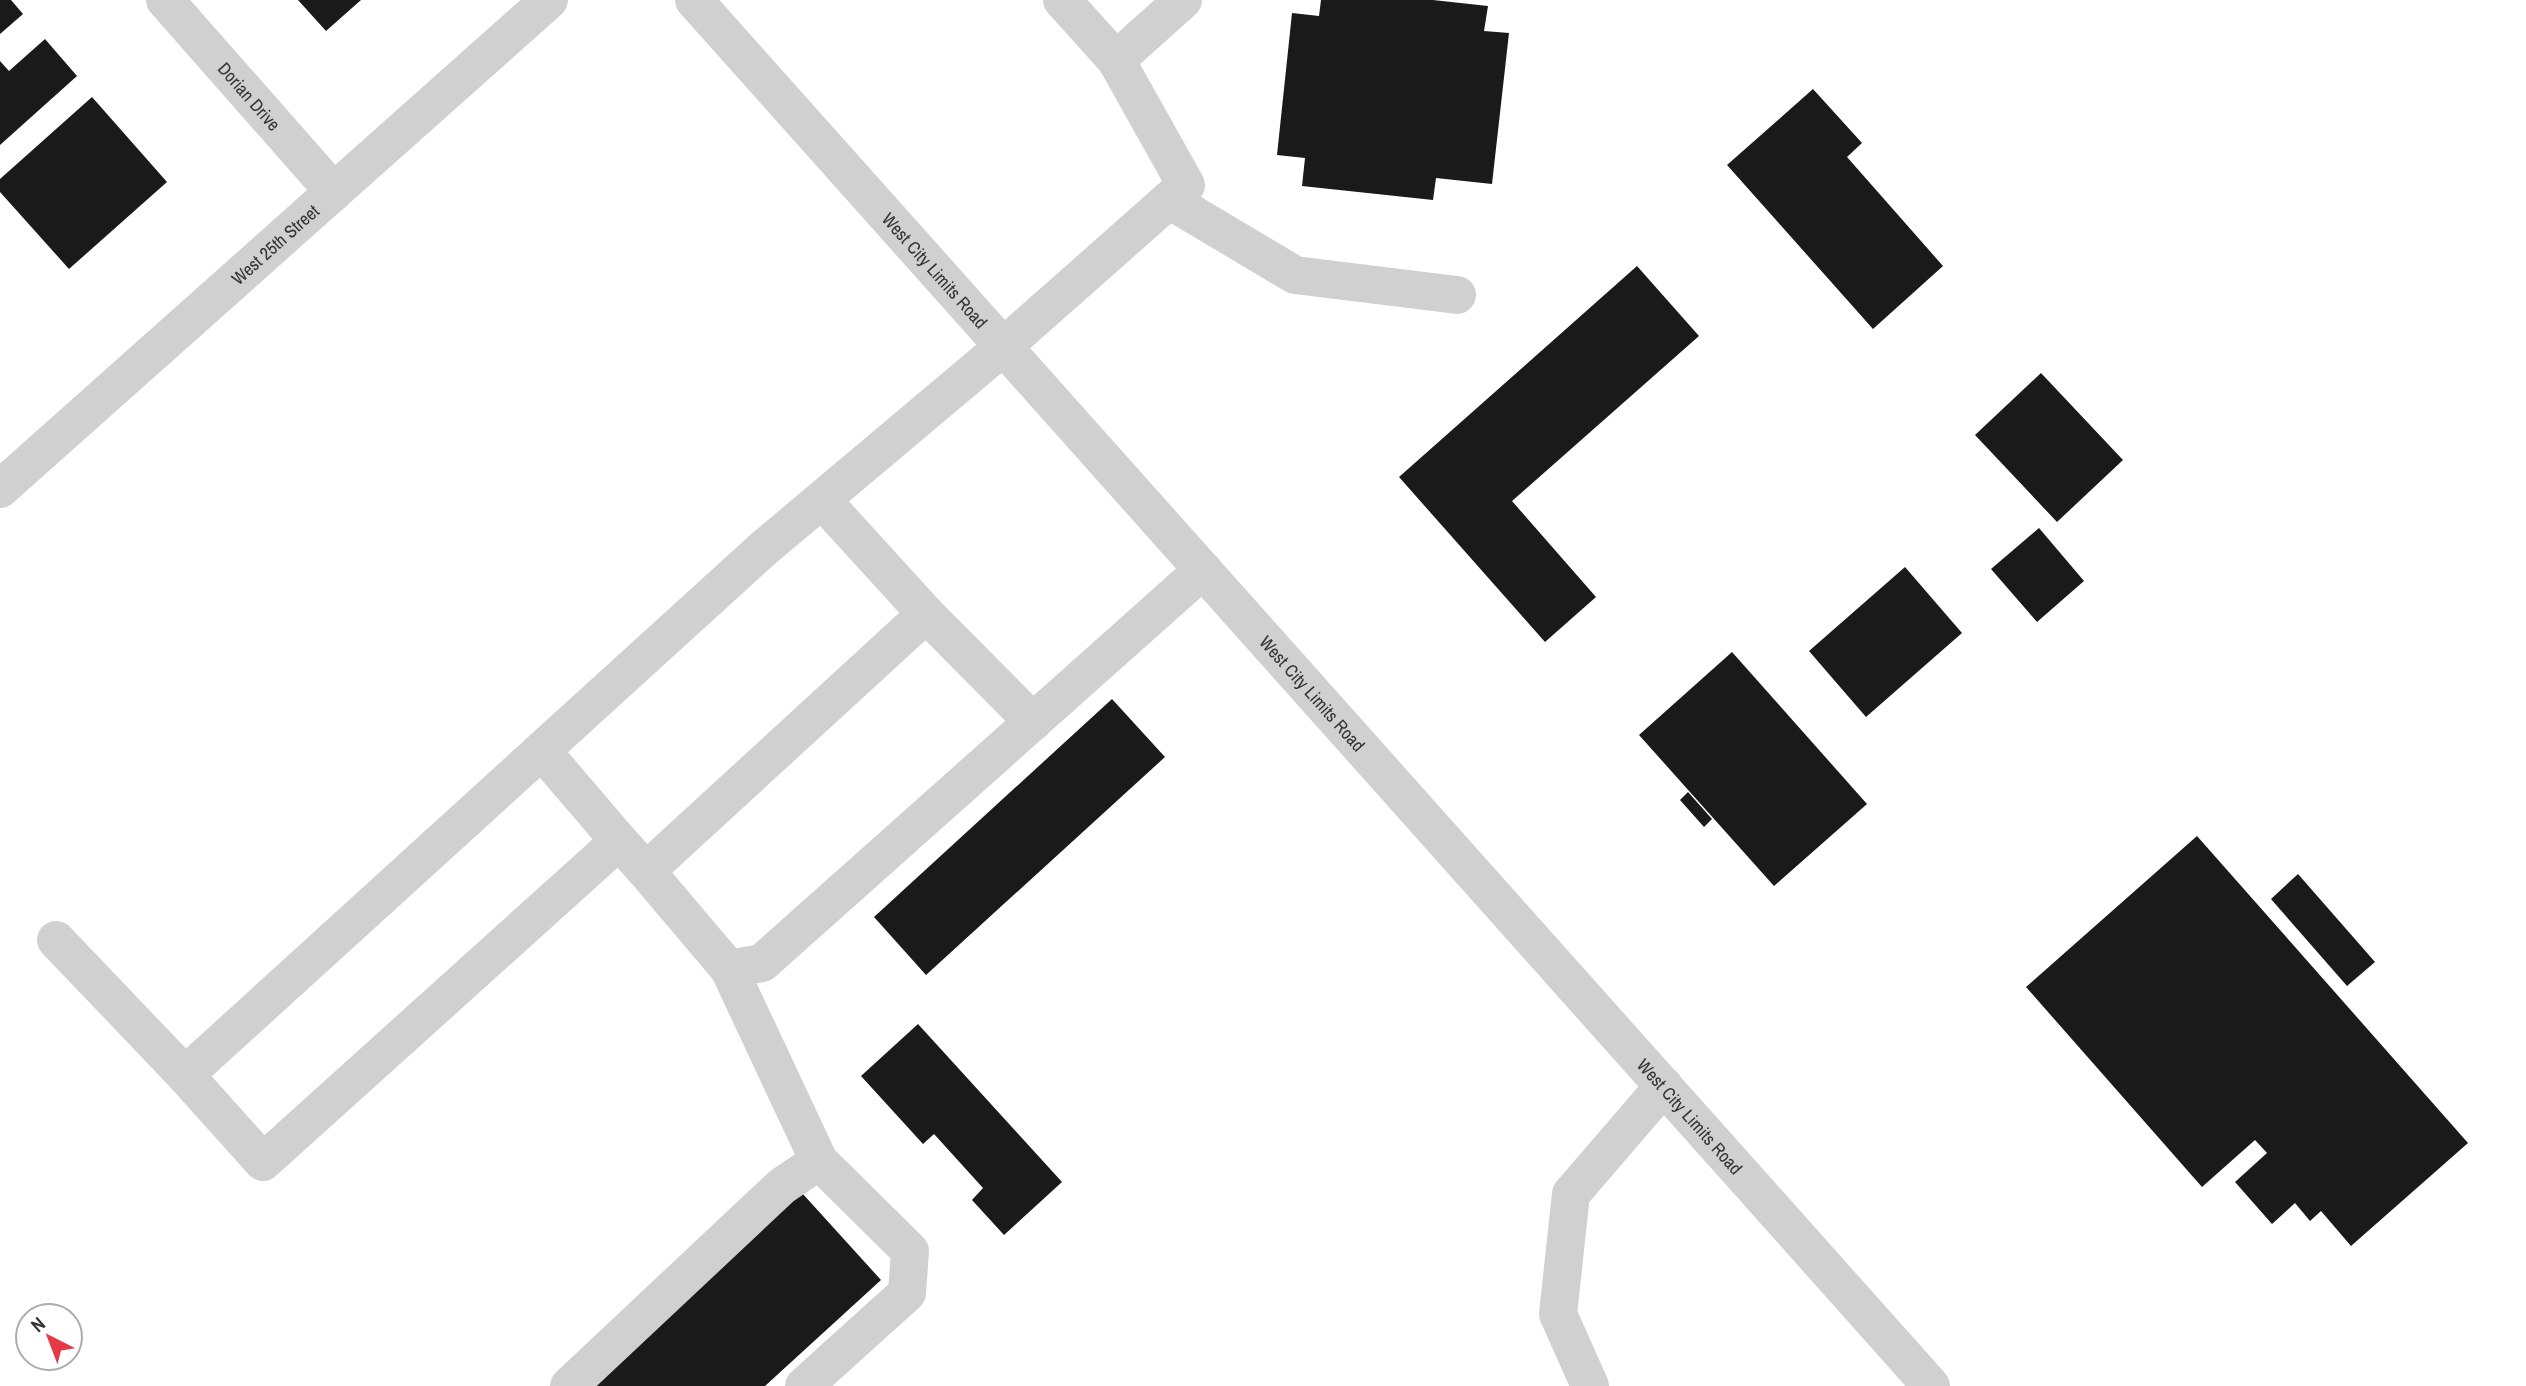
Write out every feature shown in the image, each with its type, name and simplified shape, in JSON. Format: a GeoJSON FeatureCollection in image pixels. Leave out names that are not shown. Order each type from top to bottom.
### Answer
{"type":"FeatureCollection","features":[{"type":"Feature","properties":{"kind":"street","name":"Dorian Drive"},"geometry":{"type":"LineString","coordinates":[[165,0],[334,192]]}},
{"type":"Feature","properties":{"kind":"street","name":"West 25th Street"},"geometry":{"type":"LineString","coordinates":[[0,489],[549,0]]}},
{"type":"Feature","properties":{"kind":"street","name":"West City Limits Road"},"geometry":{"type":"LineString","coordinates":[[694,0],[1931,1386]]}},
{"type":"Feature","properties":{"kind":"street"},"geometry":{"type":"LineString","coordinates":[[186,1075],[763,550],[1003,347],[1186,185],[1116,60],[1062,0]]}},
{"type":"Feature","properties":{"kind":"street"},"geometry":{"type":"LineString","coordinates":[[1116,60],[1183,0]]}},
{"type":"Feature","properties":{"kind":"street"},"geometry":{"type":"LineString","coordinates":[[1169,200],[1295,275],[1457,295]]}},
{"type":"Feature","properties":{"kind":"street"},"geometry":{"type":"LineString","coordinates":[[822,500],[926,614],[1033,722]]}},
{"type":"Feature","properties":{"kind":"street"},"geometry":{"type":"LineString","coordinates":[[729,969],[762,963],[1203,570]]}},
{"type":"Feature","properties":{"kind":"street"},"geometry":{"type":"LineString","coordinates":[[646,871],[926,614]]}},
{"type":"Feature","properties":{"kind":"street"},"geometry":{"type":"LineString","coordinates":[[542,751],[729,969],[820,1161],[910,1251],[907,1293],[804,1386]]}},
{"type":"Feature","properties":{"kind":"street"},"geometry":{"type":"LineString","coordinates":[[56,940],[186,1075],[263,1162],[619,841]]}},
{"type":"Feature","properties":{"kind":"street"},"geometry":{"type":"LineString","coordinates":[[1590,1386],[1558,1314],[1571,1194],[1664,1086]]}},
{"type":"Feature","properties":{"kind":"street"},"geometry":{"type":"LineString","coordinates":[[569,1386],[782,1186],[820,1161]]}},
{"type":"Feature","properties":{"kind":"building"},"geometry":{"type":"Polygon","coordinates":[[[0,0],[11,0],[23,14],[0,34],[0,0]]]}},
{"type":"Feature","properties":{"kind":"building"},"geometry":{"type":"Polygon","coordinates":[[[298,0],[361,0],[326,31],[298,0]]]}},
{"type":"Feature","properties":{"kind":"building"},"geometry":{"type":"Polygon","coordinates":[[[1321,0],[1433,0],[1488,6],[1484,31],[1509,33],[1492,184],[1436,178],[1433,200],[1302,186],[1305,158],[1277,155],[1292,13],[1319,16],[1321,0]]]}},
{"type":"Feature","properties":{"kind":"building"},"geometry":{"type":"Polygon","coordinates":[[[45,39],[77,76],[0,145],[0,61],[9,71],[45,39]]]}},
{"type":"Feature","properties":{"kind":"building"},"geometry":{"type":"Polygon","coordinates":[[[1813,89],[1862,143],[1847,157],[1943,266],[1873,329],[1727,165],[1813,89]]]}},
{"type":"Feature","properties":{"kind":"building"},"geometry":{"type":"Polygon","coordinates":[[[92,97],[167,182],[69,269],[0,192],[0,179],[92,97]]]}},
{"type":"Feature","properties":{"kind":"building"},"geometry":{"type":"Polygon","coordinates":[[[1637,266],[1699,336],[1512,501],[1596,597],[1545,642],[1399,477],[1637,266]]]}},
{"type":"Feature","properties":{"kind":"building"},"geometry":{"type":"Polygon","coordinates":[[[2041,373],[2123,460],[2057,522],[1975,435],[2041,373]]]}},
{"type":"Feature","properties":{"kind":"building"},"geometry":{"type":"Polygon","coordinates":[[[2039,528],[2084,581],[2037,622],[1991,569],[2039,528]]]}},
{"type":"Feature","properties":{"kind":"building"},"geometry":{"type":"Polygon","coordinates":[[[1905,567],[1962,633],[1866,717],[1809,651],[1905,567]]]}},
{"type":"Feature","properties":{"kind":"building"},"geometry":{"type":"Polygon","coordinates":[[[1732,652],[1867,804],[1774,886],[1639,735],[1732,652]]]}},
{"type":"Feature","properties":{"kind":"building"},"geometry":{"type":"Polygon","coordinates":[[[1112,699],[1165,757],[926,975],[874,917],[1112,699]]]}},
{"type":"Feature","properties":{"kind":"building"},"geometry":{"type":"Polygon","coordinates":[[[1688,792],[1712,819],[1704,827],[1680,800],[1688,792]]]}},
{"type":"Feature","properties":{"kind":"building"},"geometry":{"type":"Polygon","coordinates":[[[2197,836],[2468,1143],[2351,1246],[2321,1211],[2310,1221],[2295,1203],[2272,1224],[2235,1182],[2267,1153],[2255,1140],[2202,1187],[2026,987],[2197,836]]]}},
{"type":"Feature","properties":{"kind":"building"},"geometry":{"type":"Polygon","coordinates":[[[2298,874],[2375,962],[2347,986],[2271,899],[2298,874]]]}},
{"type":"Feature","properties":{"kind":"building"},"geometry":{"type":"Polygon","coordinates":[[[918,1024],[1062,1182],[1004,1235],[972,1200],[983,1188],[934,1134],[923,1144],[861,1076],[918,1024]]]}},
{"type":"Feature","properties":{"kind":"building"},"geometry":{"type":"Polygon","coordinates":[[[802,1193],[881,1280],[765,1386],[590,1386],[802,1193]]]}}]}
